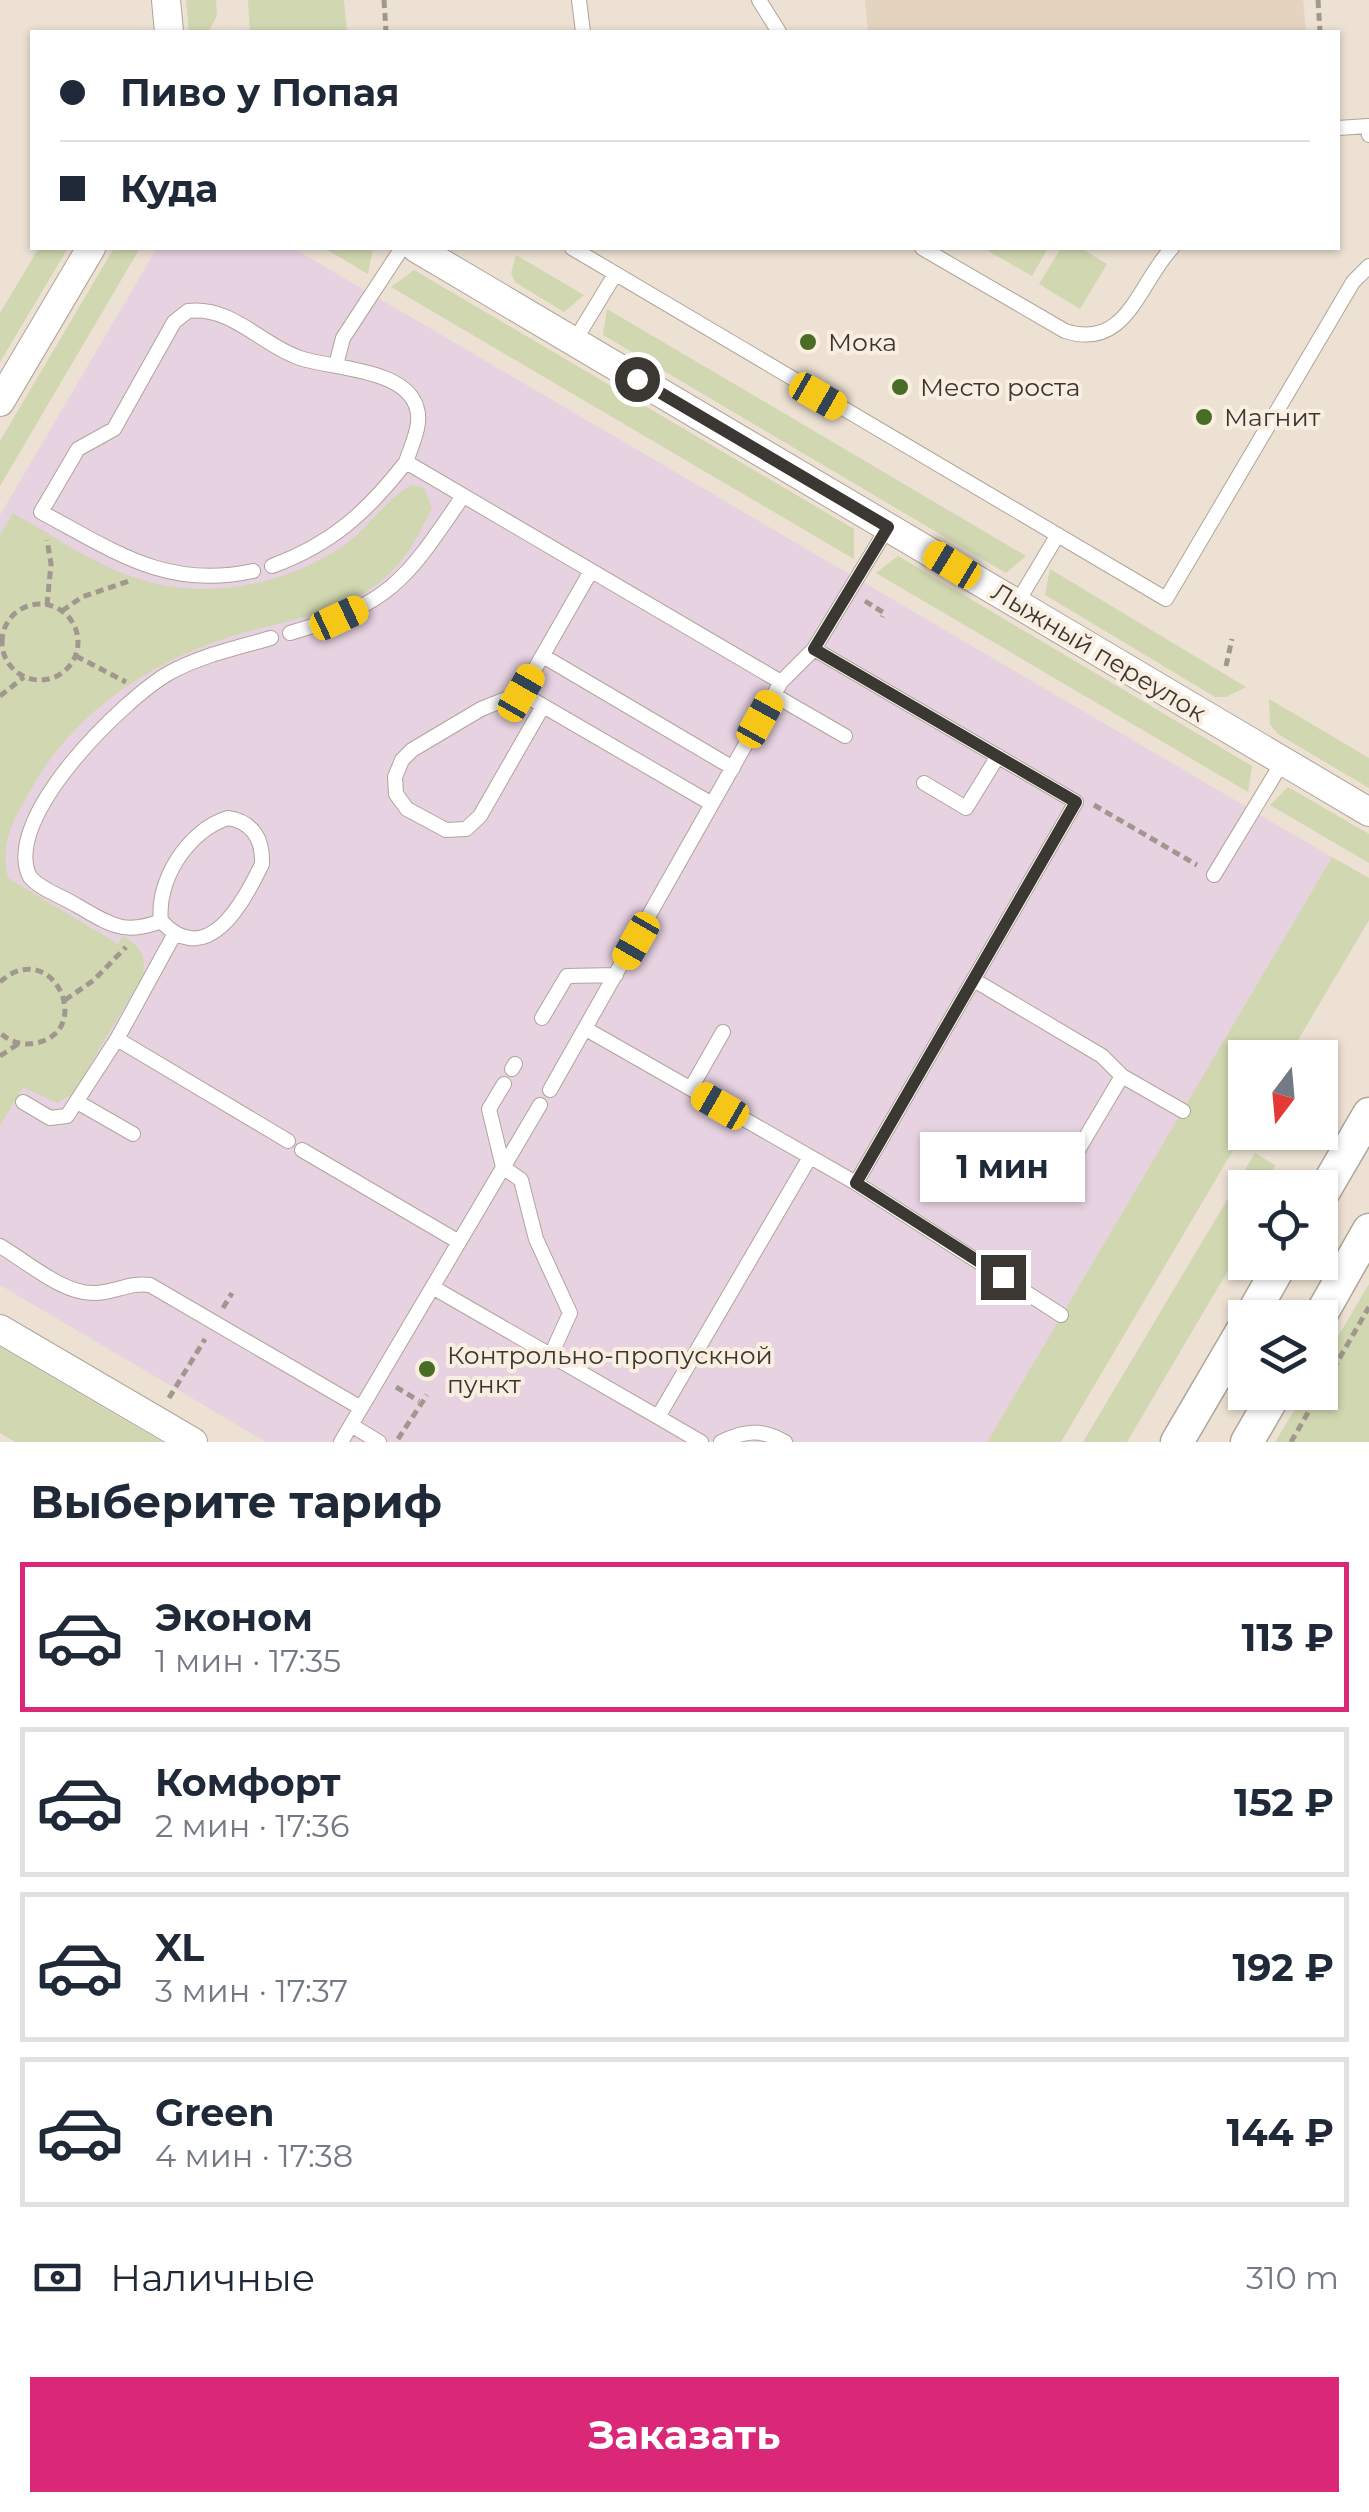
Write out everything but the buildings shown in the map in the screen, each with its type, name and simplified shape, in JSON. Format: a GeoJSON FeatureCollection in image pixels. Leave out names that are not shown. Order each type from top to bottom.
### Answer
{"type":"FeatureCollection","features":[{"type":"Feature","properties":{"kind":"street"},"geometry":{"type":"LineString","coordinates":[[166,0],[169,30]]}},
{"type":"Feature","properties":{"kind":"street"},"geometry":{"type":"LineString","coordinates":[[0,402],[90,250]]}},
{"type":"Feature","properties":{"kind":"street","name":"Лыжный переулок"},"geometry":{"type":"LineString","coordinates":[[419,250],[1369,812]]}},
{"type":"Feature","properties":{"kind":"street"},"geometry":{"type":"LineString","coordinates":[[1336,1170],[1369,1114]]}},
{"type":"Feature","properties":{"kind":"street"},"geometry":{"type":"LineString","coordinates":[[1329,1300],[1369,1230]]}},
{"type":"Feature","properties":{"kind":"street"},"geometry":{"type":"LineString","coordinates":[[0,1329],[193,1442]]}},
{"type":"Feature","properties":{"kind":"street"},"geometry":{"type":"LineString","coordinates":[[1177,1442],[1228,1355]]}},
{"type":"Feature","properties":{"kind":"street"},"geometry":{"type":"LineString","coordinates":[[1247,1442],[1266,1410]]}},
{"type":"Feature","properties":{"kind":"lane"},"geometry":{"type":"LineString","coordinates":[[579,0],[583,30]]}},
{"type":"Feature","properties":{"kind":"lane"},"geometry":{"type":"LineString","coordinates":[[759,0],[779,30]]}},
{"type":"Feature","properties":{"kind":"lane"},"geometry":{"type":"LineString","coordinates":[[1340,128],[1369,126],[1369,136]]}},
{"type":"Feature","properties":{"kind":"lane"},"geometry":{"type":"LineString","coordinates":[[336,365],[342,338],[401,250]]}},
{"type":"Feature","properties":{"kind":"lane"},"geometry":{"type":"LineString","coordinates":[[575,250],[1166,599],[1318,354],[1352,282],[1369,266]]}},
{"type":"Feature","properties":{"kind":"lane"},"geometry":{"type":"LineString","coordinates":[[925,250],[1064,332],[1084,338],[1118,324],[1171,250]]}},
{"type":"Feature","properties":{"kind":"lane"},"geometry":{"type":"LineString","coordinates":[[574,342],[614,276]]}},
{"type":"Feature","properties":{"kind":"lane"},"geometry":{"type":"LineString","coordinates":[[253,571],[228,576],[184,576],[146,568],[42,512],[78,449],[114,429],[174,322],[188,310],[222,314],[299,358],[375,374],[407,393],[417,408],[417,428],[406,462],[369,509],[339,535],[307,554],[272,566]]}},
{"type":"Feature","properties":{"kind":"lane"},"geometry":{"type":"LineString","coordinates":[[406,462],[592,571],[778,688],[845,736]]}},
{"type":"Feature","properties":{"kind":"lane"},"geometry":{"type":"LineString","coordinates":[[290,632],[339,618],[378,600],[406,574],[463,496]]}},
{"type":"Feature","properties":{"kind":"lane"},"geometry":{"type":"LineString","coordinates":[[550,1090],[778,688],[814,649],[888,527]]}},
{"type":"Feature","properties":{"kind":"lane"},"geometry":{"type":"LineString","coordinates":[[1017,603],[1057,536]]}},
{"type":"Feature","properties":{"kind":"lane"},"geometry":{"type":"LineString","coordinates":[[543,706],[480,816],[466,829],[446,830],[406,809],[396,794],[395,777],[412,750],[481,708],[521,693],[592,571]]}},
{"type":"Feature","properties":{"kind":"lane"},"geometry":{"type":"LineString","coordinates":[[161,921],[135,931],[112,925],[30,878],[18,856],[18,834],[50,779],[94,727],[138,692],[174,670],[271,638]]}},
{"type":"Feature","properties":{"kind":"lane"},"geometry":{"type":"LineString","coordinates":[[814,649],[1076,802],[856,1183]]}},
{"type":"Feature","properties":{"kind":"lane"},"geometry":{"type":"LineString","coordinates":[[543,656],[733,768]]}},
{"type":"Feature","properties":{"kind":"lane"},"geometry":{"type":"LineString","coordinates":[[521,693],[712,804]]}},
{"type":"Feature","properties":{"kind":"lane"},"geometry":{"type":"LineString","coordinates":[[924,783],[966,808],[998,756]]}},
{"type":"Feature","properties":{"kind":"lane"},"geometry":{"type":"LineString","coordinates":[[1214,875],[1282,761]]}},
{"type":"Feature","properties":{"kind":"lane"},"geometry":{"type":"LineString","coordinates":[[244,821],[263,850],[254,882],[211,936],[194,940],[174,935],[161,921],[162,887],[181,857],[215,822],[244,821]]}},
{"type":"Feature","properties":{"kind":"lane"},"geometry":{"type":"LineString","coordinates":[[23,1102],[50,1118],[67,1116],[79,1103],[174,935]]}},
{"type":"Feature","properties":{"kind":"lane"},"geometry":{"type":"LineString","coordinates":[[542,1018],[566,976],[616,975]]}},
{"type":"Feature","properties":{"kind":"lane"},"geometry":{"type":"LineString","coordinates":[[974,980],[1102,1056],[1122,1076],[1183,1111]]}},
{"type":"Feature","properties":{"kind":"lane"},"geometry":{"type":"LineString","coordinates":[[586,1028],[856,1183],[1061,1314]]}},
{"type":"Feature","properties":{"kind":"lane"},"geometry":{"type":"LineString","coordinates":[[691,1088],[723,1032]]}},
{"type":"Feature","properties":{"kind":"lane"},"geometry":{"type":"LineString","coordinates":[[117,1039],[288,1141]]}},
{"type":"Feature","properties":{"kind":"lane"},"geometry":{"type":"LineString","coordinates":[[1064,1172],[1122,1076]]}},
{"type":"Feature","properties":{"kind":"lane"},"geometry":{"type":"LineString","coordinates":[[504,1084],[489,1109],[503,1168],[521,1180],[547,1271],[570,1313],[551,1355]]}},
{"type":"Feature","properties":{"kind":"lane"},"geometry":{"type":"LineString","coordinates":[[79,1103],[134,1134]]}},
{"type":"Feature","properties":{"kind":"lane"},"geometry":{"type":"LineString","coordinates":[[341,1442],[540,1105]]}},
{"type":"Feature","properties":{"kind":"lane"},"geometry":{"type":"LineString","coordinates":[[302,1150],[459,1242]]}},
{"type":"Feature","properties":{"kind":"lane"},"geometry":{"type":"LineString","coordinates":[[658,1417],[810,1156]]}},
{"type":"Feature","properties":{"kind":"lane"},"geometry":{"type":"LineString","coordinates":[[0,1246],[76,1291],[97,1294],[133,1282],[150,1284],[361,1408]]}},
{"type":"Feature","properties":{"kind":"lane"},"geometry":{"type":"LineString","coordinates":[[434,1288],[701,1442]]}},
{"type":"Feature","properties":{"kind":"lane"},"geometry":{"type":"LineString","coordinates":[[350,1425],[379,1442]]}},
{"type":"Feature","properties":{"kind":"lane"},"geometry":{"type":"LineString","coordinates":[[721,1442],[741,1432],[768,1433],[785,1442]]}},
{"type":"Feature","properties":{"kind":"path"},"geometry":{"type":"LineString","coordinates":[[384,0],[386,30]]}},
{"type":"Feature","properties":{"kind":"path"},"geometry":{"type":"LineString","coordinates":[[1318,0],[1320,30]]}},
{"type":"Feature","properties":{"kind":"path"},"geometry":{"type":"LineString","coordinates":[[42,512],[51,564],[46,605]]}},
{"type":"Feature","properties":{"kind":"path"},"geometry":{"type":"LineString","coordinates":[[62,611],[82,597],[134,579],[146,568]]}},
{"type":"Feature","properties":{"kind":"path"},"geometry":{"type":"LineString","coordinates":[[46,605],[62,611],[76,631],[76,656],[60,675],[48,680],[24,677],[1,651],[9,620],[26,607],[46,605]]}},
{"type":"Feature","properties":{"kind":"path"},"geometry":{"type":"LineString","coordinates":[[1226,666],[1232,638]]}},
{"type":"Feature","properties":{"kind":"path"},"geometry":{"type":"LineString","coordinates":[[76,656],[116,674],[138,692]]}},
{"type":"Feature","properties":{"kind":"path"},"geometry":{"type":"LineString","coordinates":[[0,696],[24,677]]}},
{"type":"Feature","properties":{"kind":"path"},"geometry":{"type":"LineString","coordinates":[[1076,802],[1092,804],[1214,875]]}},
{"type":"Feature","properties":{"kind":"path"},"geometry":{"type":"LineString","coordinates":[[65,1000],[122,953],[135,931]]}},
{"type":"Feature","properties":{"kind":"path"},"geometry":{"type":"LineString","coordinates":[[0,982],[14,972],[36,970],[55,981],[65,1000],[61,1025],[53,1035],[30,1045],[18,1044],[0,1033]]}},
{"type":"Feature","properties":{"kind":"path"},"geometry":{"type":"LineString","coordinates":[[0,1056],[18,1044]]}},
{"type":"Feature","properties":{"kind":"path"},"geometry":{"type":"LineString","coordinates":[[1338,1361],[1369,1307]]}},
{"type":"Feature","properties":{"kind":"path"},"geometry":{"type":"LineString","coordinates":[[169,1399],[193,1359]]}},
{"type":"Feature","properties":{"kind":"path"},"geometry":{"type":"LineString","coordinates":[[396,1442],[426,1395]]}},
{"type":"Feature","properties":{"kind":"path"},"geometry":{"type":"LineString","coordinates":[[1292,1442],[1310,1410]]}},
{"type":"Feature","properties":{"kind":"shaded area"},"geometry":{"type":"Polygon","coordinates":[[[865,0],[1303,0],[1306,30],[868,30],[865,0]]]}},
{"type":"Feature","properties":{"kind":"shaded area"},"geometry":{"type":"Polygon","coordinates":[[[156,250],[296,250],[1332,857],[987,1442],[266,1442],[0,1285],[0,515],[156,250]]]}},
{"type":"Feature","properties":{"kind":"green space"},"geometry":{"type":"Polygon","coordinates":[[[186,0],[216,0],[217,16],[209,30],[189,30],[186,0]]]}},
{"type":"Feature","properties":{"kind":"green space"},"geometry":{"type":"Polygon","coordinates":[[[248,0],[344,0],[347,30],[250,30],[248,0]]]}},
{"type":"Feature","properties":{"kind":"green space"},"geometry":{"type":"Polygon","coordinates":[[[38,250],[67,250],[0,362],[0,313],[38,250]]]}},
{"type":"Feature","properties":{"kind":"green space"},"geometry":{"type":"Polygon","coordinates":[[[113,250],[139,250],[0,486],[0,441],[113,250]]]}},
{"type":"Feature","properties":{"kind":"green space"},"geometry":{"type":"Polygon","coordinates":[[[327,250],[373,250],[368,274],[327,250]]]}},
{"type":"Feature","properties":{"kind":"green space"},"geometry":{"type":"Polygon","coordinates":[[[986,250],[1047,250],[1032,276],[986,250]]]}},
{"type":"Feature","properties":{"kind":"green space"},"geometry":{"type":"Polygon","coordinates":[[[1060,250],[1084,250],[1107,264],[1080,309],[1039,284],[1060,250]]]}},
{"type":"Feature","properties":{"kind":"green space"},"geometry":{"type":"Polygon","coordinates":[[[516,255],[584,295],[564,312],[515,282],[511,273],[516,255]]]}},
{"type":"Feature","properties":{"kind":"green space"},"geometry":{"type":"Polygon","coordinates":[[[414,270],[854,529],[854,559],[391,287],[414,270]]]}},
{"type":"Feature","properties":{"kind":"green space"},"geometry":{"type":"Polygon","coordinates":[[[607,309],[1026,556],[1006,573],[603,335],[607,309]]]}},
{"type":"Feature","properties":{"kind":"green space"},"geometry":{"type":"Polygon","coordinates":[[[412,485],[424,488],[432,508],[389,575],[335,607],[230,637],[171,660],[117,693],[70,735],[50,759],[7,840],[8,878],[118,944],[123,936],[141,952],[144,968],[73,1094],[57,1103],[23,1087],[0,1126],[0,535],[13,513],[89,558],[136,578],[162,585],[216,589],[270,580],[320,560],[352,539],[412,485]]]}},
{"type":"Feature","properties":{"kind":"green space"},"geometry":{"type":"Polygon","coordinates":[[[898,556],[1252,766],[1248,792],[876,573],[898,556]]]}},
{"type":"Feature","properties":{"kind":"green space"},"geometry":{"type":"Polygon","coordinates":[[[1050,569],[1246,687],[1226,697],[1215,697],[1045,595],[1050,569]]]}},
{"type":"Feature","properties":{"kind":"green space"},"geometry":{"type":"Polygon","coordinates":[[[1269,699],[1369,758],[1369,788],[1278,734],[1270,724],[1269,699]]]}},
{"type":"Feature","properties":{"kind":"green space"},"geometry":{"type":"Polygon","coordinates":[[[1288,787],[1369,834],[1369,863],[1270,805],[1288,787]]]}},
{"type":"Feature","properties":{"kind":"green space"},"geometry":{"type":"Polygon","coordinates":[[[1332,857],[1369,878],[1369,920],[1298,1040],[1228,1040],[1228,1150],[1233,1150],[1061,1442],[987,1442],[1332,857]]]}},
{"type":"Feature","properties":{"kind":"green space"},"geometry":{"type":"Polygon","coordinates":[[[1255,1153],[1275,1165],[1273,1170],[1245,1170],[1255,1153]]]}},
{"type":"Feature","properties":{"kind":"green space"},"geometry":{"type":"Polygon","coordinates":[[[1228,1198],[1228,1270],[1127,1442],[1083,1442],[1228,1198]]]}},
{"type":"Feature","properties":{"kind":"green space"},"geometry":{"type":"Polygon","coordinates":[[[1369,1284],[1369,1442],[1275,1442],[1295,1410],[1338,1410],[1338,1337],[1369,1284]]]}},
{"type":"Feature","properties":{"kind":"green space"},"geometry":{"type":"Polygon","coordinates":[[[0,1347],[162,1442],[15,1442],[0,1433],[0,1347]]]}},
{"type":"Feature","properties":{"kind":"place","name":"Мока"},"geometry":{"type":"Point","coordinates":[808,342]}},
{"type":"Feature","properties":{"kind":"place","name":"Место роста"},"geometry":{"type":"Point","coordinates":[900,387]}},
{"type":"Feature","properties":{"kind":"place","name":"Магнит"},"geometry":{"type":"Point","coordinates":[1204,417]}},
{"type":"Feature","properties":{"kind":"place","name":"Контрольно-пропускной пункт"},"geometry":{"type":"Point","coordinates":[427,1369]}},
{"type":"Feature","properties":{"kind":"route"},"geometry":{"type":"LineString","coordinates":[[637,379],[888,527],[814,649],[1076,802],[856,1183],[1003,1277]]}}]}
